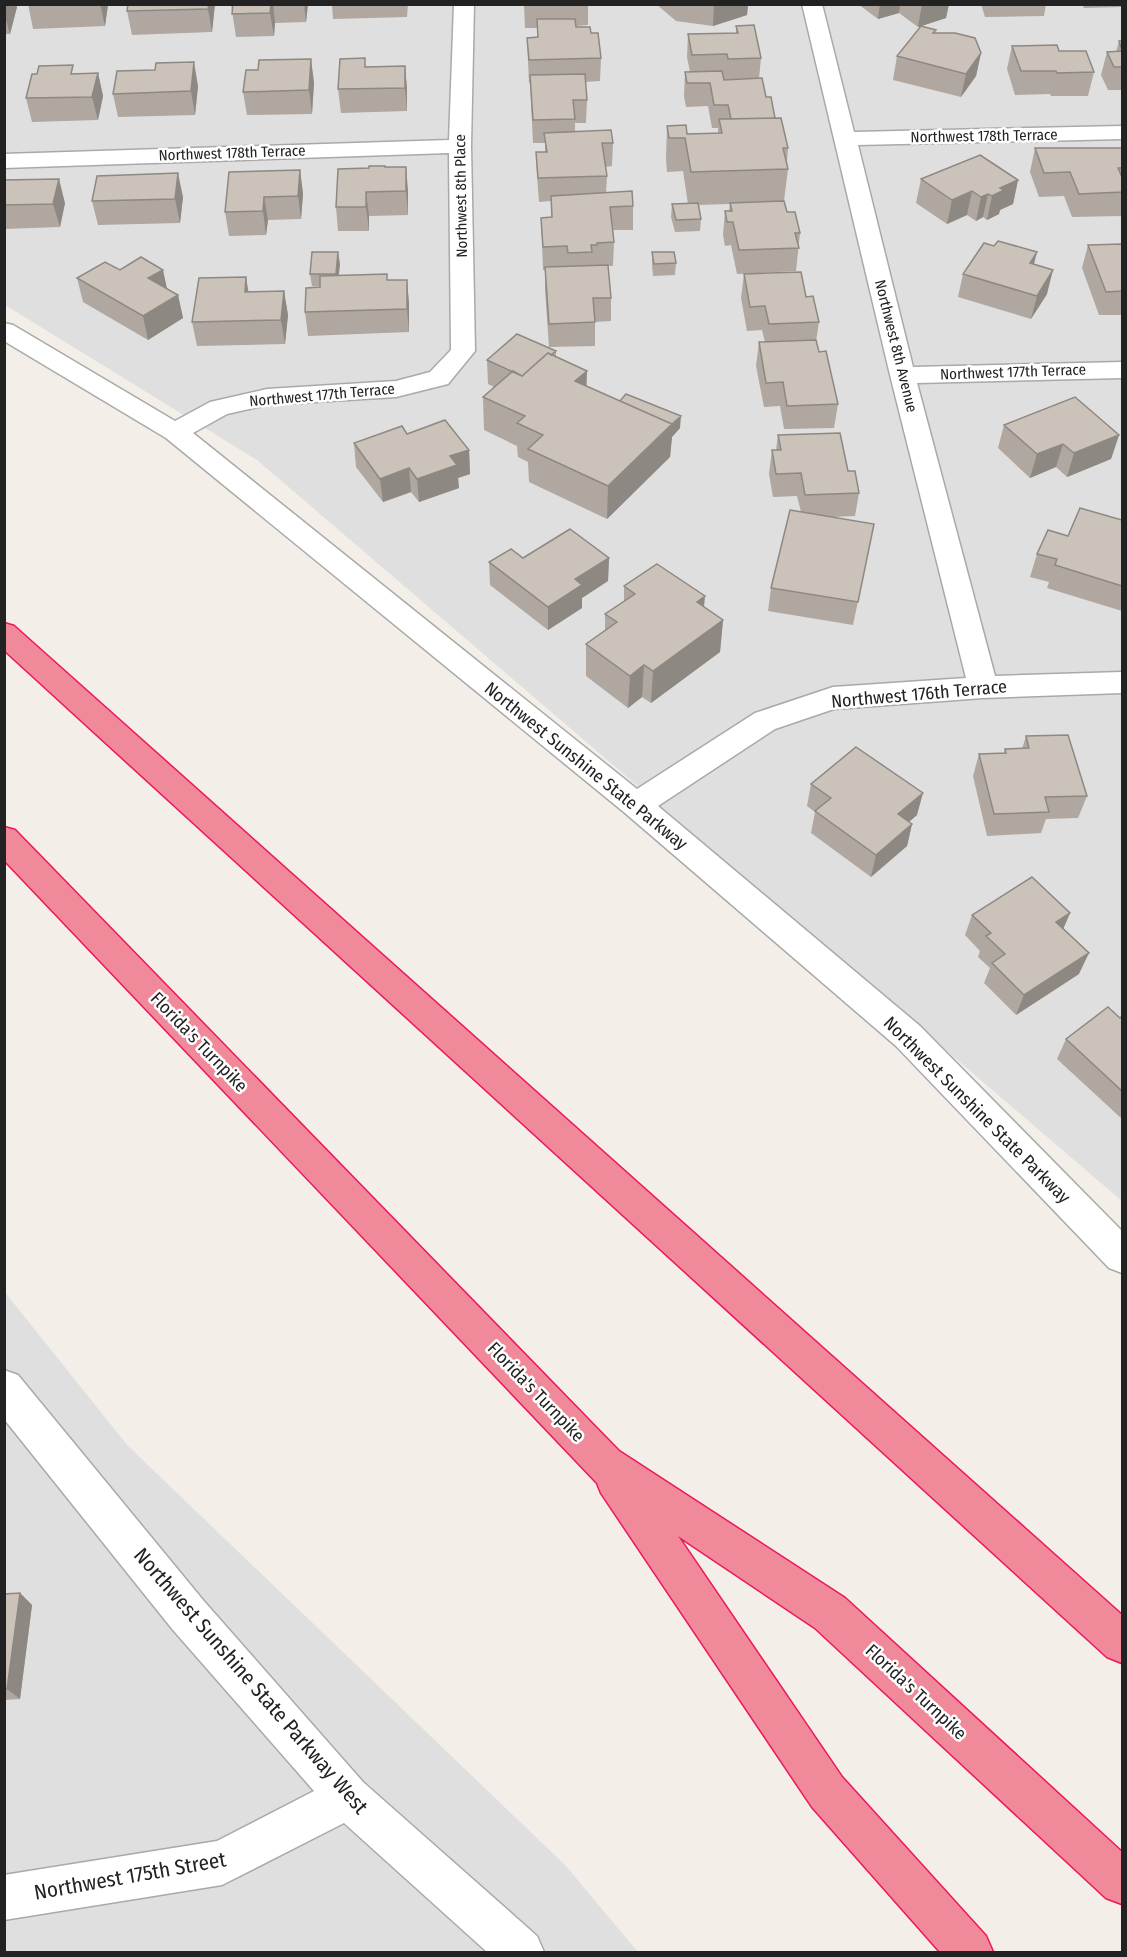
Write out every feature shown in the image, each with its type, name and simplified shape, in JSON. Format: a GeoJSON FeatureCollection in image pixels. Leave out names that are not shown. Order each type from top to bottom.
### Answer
{"type":"FeatureCollection","features":[{"type":"Feature","properties":{"kind":"highway"},"geometry":{"type":"LineString","coordinates":[[4,633],[1122,1642]]}},
{"type":"Feature","properties":{"kind":"highway","name":"Florida's Turnpike"},"geometry":{"type":"LineString","coordinates":[[4,839],[605,1465],[830,1613],[1122,1882]]}},
{"type":"Feature","properties":{"kind":"highway"},"geometry":{"type":"LineString","coordinates":[[605,1465],[827,1792],[970,1953]]}},
{"type":"Feature","properties":{"kind":"street","name":"Northwest 8th Place"},"geometry":{"type":"LineString","coordinates":[[439,378],[464,351],[460,146],[464,4]]}},
{"type":"Feature","properties":{"kind":"street","name":"Northwest 8th Avenue"},"geometry":{"type":"LineString","coordinates":[[812,4],[903,375],[983,687]]}},
{"type":"Feature","properties":{"kind":"street","name":"Northwest 178th Terrace"},"geometry":{"type":"LineString","coordinates":[[845,139],[1122,132]]}},
{"type":"Feature","properties":{"kind":"street","name":"Northwest 178th Terrace"},"geometry":{"type":"LineString","coordinates":[[4,161],[460,146]]}},
{"type":"Feature","properties":{"kind":"street","name":"Northwest Sunshine State Parkway"},"geometry":{"type":"LineString","coordinates":[[4,330],[175,432],[636,805],[908,1036],[1122,1257]]}},
{"type":"Feature","properties":{"kind":"street","name":"Northwest 177th Terrace"},"geometry":{"type":"LineString","coordinates":[[903,375],[1122,370]]}},
{"type":"Feature","properties":{"kind":"street","name":"Northwest 177th Terrace"},"geometry":{"type":"LineString","coordinates":[[175,432],[219,408],[267,397],[396,389],[439,378]]}},
{"type":"Feature","properties":{"kind":"street","name":"Northwest 176th Terrace"},"geometry":{"type":"LineString","coordinates":[[636,805],[765,721],[833,698],[983,687],[1122,683]]}},
{"type":"Feature","properties":{"kind":"street","name":"Northwest Sunshine State Parkway West"},"geometry":{"type":"LineString","coordinates":[[4,1388],[188,1615],[348,1797],[521,1953]]}},
{"type":"Feature","properties":{"kind":"street","name":"Northwest 175th Street"},"geometry":{"type":"LineString","coordinates":[[4,1898],[222,1863],[348,1797]]}},
{"type":"Feature","properties":{"kind":"shaded area"},"geometry":{"type":"Polygon","coordinates":[[[4,5],[1122,5],[1122,1201],[257,460],[5,305],[4,5]]]}},
{"type":"Feature","properties":{"kind":"shaded area"},"geometry":{"type":"Polygon","coordinates":[[[4,1291],[128,1446],[565,1865],[638,1952],[5,1952],[4,1291]]]}},
{"type":"Feature","properties":{"kind":"building"},"geometry":{"type":"Polygon","coordinates":[[[128,4],[209,4],[208,9],[127,11],[128,4]]]}},
{"type":"Feature","properties":{"kind":"building"},"geometry":{"type":"Polygon","coordinates":[[[233,4],[271,4],[270,13],[232,14],[233,4]]]}},
{"type":"Feature","properties":{"kind":"building"},"geometry":{"type":"Polygon","coordinates":[[[537,19],[575,19],[576,27],[590,27],[591,33],[598,33],[601,58],[529,60],[527,38],[538,37],[537,19]]]}},
{"type":"Feature","properties":{"kind":"building"},"geometry":{"type":"Polygon","coordinates":[[[754,25],[761,58],[728,59],[727,54],[692,55],[688,34],[738,33],[736,26],[754,25]]]}},
{"type":"Feature","properties":{"kind":"building"},"geometry":{"type":"Polygon","coordinates":[[[921,26],[936,30],[933,33],[955,33],[975,38],[981,53],[966,74],[897,56],[921,26]]]}},
{"type":"Feature","properties":{"kind":"building"},"geometry":{"type":"Polygon","coordinates":[[[1057,45],[1059,51],[1086,51],[1094,72],[1021,71],[1012,46],[1057,45]]]}},
{"type":"Feature","properties":{"kind":"building"},"geometry":{"type":"Polygon","coordinates":[[[1122,51],[1122,67],[1114,67],[1107,52],[1122,51]]]}},
{"type":"Feature","properties":{"kind":"building"},"geometry":{"type":"Polygon","coordinates":[[[365,58],[365,67],[405,66],[405,88],[338,89],[340,59],[365,58]]]}},
{"type":"Feature","properties":{"kind":"building"},"geometry":{"type":"Polygon","coordinates":[[[311,59],[309,90],[243,92],[246,70],[258,70],[259,60],[311,59]]]}},
{"type":"Feature","properties":{"kind":"building"},"geometry":{"type":"Polygon","coordinates":[[[194,62],[191,91],[113,94],[117,71],[155,70],[156,63],[194,62]]]}},
{"type":"Feature","properties":{"kind":"building"},"geometry":{"type":"Polygon","coordinates":[[[73,65],[71,74],[98,73],[92,97],[26,98],[32,74],[37,74],[39,66],[73,65]]]}},
{"type":"Feature","properties":{"kind":"building"},"geometry":{"type":"Polygon","coordinates":[[[722,71],[724,80],[762,78],[766,97],[771,97],[775,118],[731,119],[728,105],[714,105],[710,83],[687,83],[685,72],[722,71]]]}},
{"type":"Feature","properties":{"kind":"building"},"geometry":{"type":"Polygon","coordinates":[[[585,74],[587,100],[573,100],[575,119],[533,120],[530,75],[585,74]]]}},
{"type":"Feature","properties":{"kind":"building"},"geometry":{"type":"Polygon","coordinates":[[[781,118],[788,148],[783,148],[788,169],[691,172],[685,138],[669,138],[667,126],[686,125],[687,134],[722,133],[719,119],[781,118]]]}},
{"type":"Feature","properties":{"kind":"building"},"geometry":{"type":"Polygon","coordinates":[[[611,130],[613,143],[602,143],[607,176],[538,178],[536,152],[547,152],[544,133],[611,130]]]}},
{"type":"Feature","properties":{"kind":"building"},"geometry":{"type":"Polygon","coordinates":[[[1035,148],[1122,148],[1122,168],[1118,168],[1122,177],[1122,192],[1079,194],[1070,172],[1044,173],[1035,148]]]}},
{"type":"Feature","properties":{"kind":"building"},"geometry":{"type":"Polygon","coordinates":[[[980,155],[1018,180],[1000,188],[1004,190],[992,196],[988,194],[981,197],[972,191],[952,200],[921,179],[980,155]]]}},
{"type":"Feature","properties":{"kind":"building"},"geometry":{"type":"Polygon","coordinates":[[[369,166],[406,167],[406,191],[366,192],[366,207],[336,207],[338,169],[369,168],[369,166]]]}},
{"type":"Feature","properties":{"kind":"building"},"geometry":{"type":"Polygon","coordinates":[[[300,170],[298,196],[264,197],[263,211],[225,212],[229,172],[300,170]]]}},
{"type":"Feature","properties":{"kind":"building"},"geometry":{"type":"Polygon","coordinates":[[[178,173],[175,199],[92,201],[97,176],[178,173]]]}},
{"type":"Feature","properties":{"kind":"building"},"geometry":{"type":"Polygon","coordinates":[[[59,179],[53,204],[4,205],[4,180],[59,179]]]}},
{"type":"Feature","properties":{"kind":"building"},"geometry":{"type":"Polygon","coordinates":[[[632,191],[633,206],[610,207],[614,242],[591,245],[592,252],[568,253],[567,246],[543,247],[541,218],[552,217],[551,196],[632,191]]]}},
{"type":"Feature","properties":{"kind":"building"},"geometry":{"type":"Polygon","coordinates":[[[784,201],[787,212],[795,212],[800,233],[795,233],[799,248],[739,250],[733,222],[727,222],[725,211],[732,211],[730,203],[784,201]]]}},
{"type":"Feature","properties":{"kind":"building"},"geometry":{"type":"Polygon","coordinates":[[[698,203],[701,219],[676,220],[672,204],[698,203]]]}},
{"type":"Feature","properties":{"kind":"building"},"geometry":{"type":"Polygon","coordinates":[[[998,241],[1037,252],[1030,263],[1053,270],[1037,296],[963,274],[984,243],[994,246],[998,241]]]}},
{"type":"Feature","properties":{"kind":"building"},"geometry":{"type":"Polygon","coordinates":[[[1122,244],[1122,291],[1106,292],[1088,245],[1122,244]]]}},
{"type":"Feature","properties":{"kind":"building"},"geometry":{"type":"Polygon","coordinates":[[[312,252],[338,252],[336,274],[310,274],[312,252]]]}},
{"type":"Feature","properties":{"kind":"building"},"geometry":{"type":"Polygon","coordinates":[[[652,252],[674,252],[676,263],[654,264],[652,252]]]}},
{"type":"Feature","properties":{"kind":"building"},"geometry":{"type":"Polygon","coordinates":[[[141,257],[163,270],[148,278],[178,295],[143,316],[77,278],[105,262],[120,270],[141,257]]]}},
{"type":"Feature","properties":{"kind":"building"},"geometry":{"type":"Polygon","coordinates":[[[608,265],[611,298],[593,298],[595,322],[549,324],[545,267],[608,265]]]}},
{"type":"Feature","properties":{"kind":"building"},"geometry":{"type":"Polygon","coordinates":[[[801,272],[806,297],[813,296],[819,322],[769,324],[765,306],[750,307],[744,274],[801,272]]]}},
{"type":"Feature","properties":{"kind":"building"},"geometry":{"type":"Polygon","coordinates":[[[387,274],[387,280],[407,280],[407,309],[305,312],[306,288],[320,287],[320,276],[387,274]]]}},
{"type":"Feature","properties":{"kind":"building"},"geometry":{"type":"Polygon","coordinates":[[[246,277],[245,292],[284,291],[281,320],[192,322],[199,278],[246,277]]]}},
{"type":"Feature","properties":{"kind":"building"},"geometry":{"type":"Polygon","coordinates":[[[517,334],[556,351],[551,355],[548,353],[522,376],[487,360],[517,334]]]}},
{"type":"Feature","properties":{"kind":"building"},"geometry":{"type":"Polygon","coordinates":[[[816,340],[819,352],[826,351],[838,404],[787,406],[783,382],[766,383],[759,342],[816,340]]]}},
{"type":"Feature","properties":{"kind":"building"},"geometry":{"type":"Polygon","coordinates":[[[548,353],[587,371],[575,381],[672,424],[608,486],[528,449],[543,435],[517,423],[525,416],[483,397],[513,371],[522,376],[548,353]]]}},
{"type":"Feature","properties":{"kind":"building"},"geometry":{"type":"Polygon","coordinates":[[[626,394],[681,416],[672,424],[620,401],[626,394]]]}},
{"type":"Feature","properties":{"kind":"building"},"geometry":{"type":"Polygon","coordinates":[[[1075,397],[1119,435],[1074,453],[1063,444],[1037,454],[1004,425],[1075,397]]]}},
{"type":"Feature","properties":{"kind":"building"},"geometry":{"type":"Polygon","coordinates":[[[445,420],[469,450],[450,456],[457,465],[417,479],[409,468],[380,479],[354,443],[402,426],[407,434],[445,420]]]}},
{"type":"Feature","properties":{"kind":"building"},"geometry":{"type":"Polygon","coordinates":[[[840,433],[848,471],[855,471],[859,493],[805,495],[801,473],[776,474],[772,450],[781,450],[778,435],[840,433]]]}},
{"type":"Feature","properties":{"kind":"building"},"geometry":{"type":"Polygon","coordinates":[[[1080,508],[1122,520],[1122,586],[1055,565],[1057,559],[1037,554],[1048,530],[1068,536],[1080,508]]]}},
{"type":"Feature","properties":{"kind":"building"},"geometry":{"type":"Polygon","coordinates":[[[790,510],[874,524],[858,602],[771,588],[790,510]]]}},
{"type":"Feature","properties":{"kind":"building"},"geometry":{"type":"Polygon","coordinates":[[[570,529],[609,558],[575,579],[582,585],[548,607],[489,562],[511,549],[523,558],[570,529]]]}},
{"type":"Feature","properties":{"kind":"building"},"geometry":{"type":"Polygon","coordinates":[[[657,564],[705,596],[697,602],[723,620],[653,671],[644,665],[630,676],[586,644],[617,622],[605,614],[635,594],[624,586],[657,564]]]}},
{"type":"Feature","properties":{"kind":"building"},"geometry":{"type":"Polygon","coordinates":[[[1068,735],[1087,796],[1045,797],[1049,812],[994,814],[979,754],[1006,753],[1005,749],[1029,748],[1026,736],[1068,735]]]}},
{"type":"Feature","properties":{"kind":"building"},"geometry":{"type":"Polygon","coordinates":[[[856,747],[923,793],[898,814],[912,824],[876,855],[815,811],[831,798],[811,784],[856,747]]]}},
{"type":"Feature","properties":{"kind":"building"},"geometry":{"type":"Polygon","coordinates":[[[1032,877],[1070,913],[1056,922],[1089,953],[1024,995],[992,963],[1005,954],[986,936],[991,933],[972,915],[1032,877]]]}},
{"type":"Feature","properties":{"kind":"building"},"geometry":{"type":"Polygon","coordinates":[[[1108,1007],[1120,1018],[1122,1016],[1122,1091],[1066,1039],[1108,1007]]]}},
{"type":"Feature","properties":{"kind":"building"},"geometry":{"type":"Polygon","coordinates":[[[20,1593],[7,1689],[4,1689],[4,1594],[20,1593]]]}}]}
